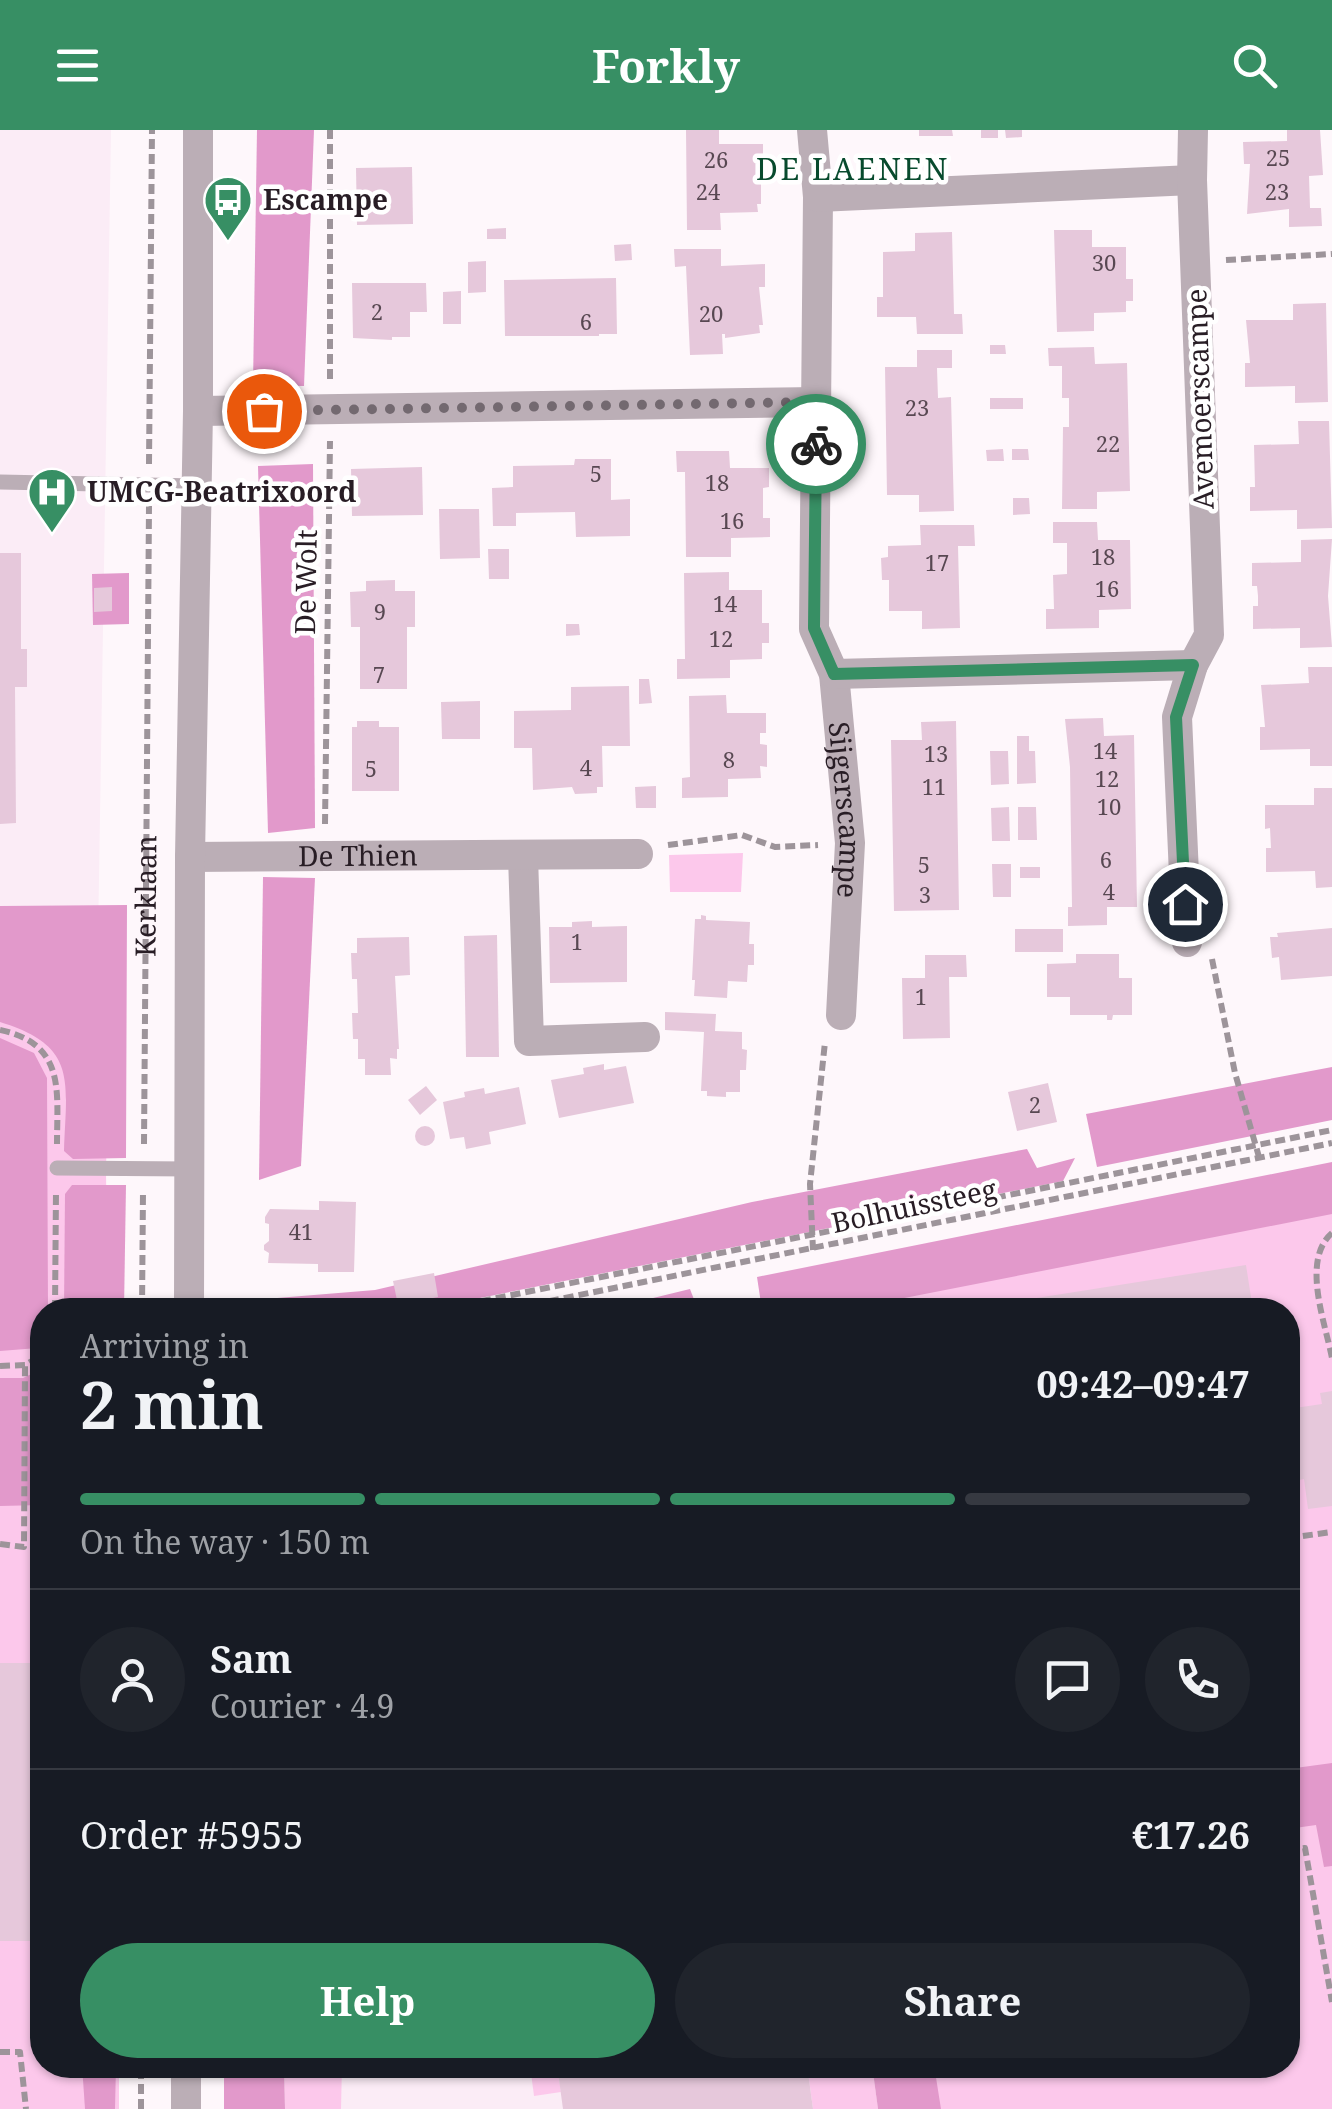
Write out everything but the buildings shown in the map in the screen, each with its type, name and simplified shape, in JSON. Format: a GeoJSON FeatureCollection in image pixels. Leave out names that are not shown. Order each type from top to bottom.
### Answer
{"type":"FeatureCollection","features":[{"type":"Feature","properties":{"kind":"street","name":"Kerklaan"},"geometry":{"type":"LineString","coordinates":[[190,1298],[190,857],[198,411],[198,130]]}},
{"type":"Feature","properties":{"kind":"street","name":"Sijgerscampe"},"geometry":{"type":"LineString","coordinates":[[812,130],[818,197],[814,628],[834,674],[850,843],[840,1015]]}},
{"type":"Feature","properties":{"kind":"street","name":"Avemoerscampe"},"geometry":{"type":"LineString","coordinates":[[1187,942],[1176,717],[1193,665],[1209,635],[1193,130]]}},
{"type":"Feature","properties":{"kind":"street"},"geometry":{"type":"LineString","coordinates":[[818,197],[1192,180]]}},
{"type":"Feature","properties":{"kind":"street"},"geometry":{"type":"LineString","coordinates":[[198,411],[817,402]]}},
{"type":"Feature","properties":{"kind":"street"},"geometry":{"type":"LineString","coordinates":[[834,674],[1193,665]]}},
{"type":"Feature","properties":{"kind":"street","name":"De Thien"},"geometry":{"type":"LineString","coordinates":[[190,857],[638,854]]}},
{"type":"Feature","properties":{"kind":"street"},"geometry":{"type":"LineString","coordinates":[[524,856],[528,1041],[645,1037]]}},
{"type":"Feature","properties":{"kind":"street"},"geometry":{"type":"LineString","coordinates":[[186,2078],[186,2109]]}},
{"type":"Feature","properties":{"kind":"lane"},"geometry":{"type":"LineString","coordinates":[[0,482],[197,486]]}},
{"type":"Feature","properties":{"kind":"lane"},"geometry":{"type":"LineString","coordinates":[[57,1168],[190,1169]]}},
{"type":"Feature","properties":{"kind":"path","name":"Kerklaan"},"geometry":{"type":"LineString","coordinates":[[142,1298],[152,130]]}},
{"type":"Feature","properties":{"kind":"path","name":"De Wolt"},"geometry":{"type":"LineString","coordinates":[[325,856],[330,130]]}},
{"type":"Feature","properties":{"kind":"path"},"geometry":{"type":"LineString","coordinates":[[1195,262],[1332,254]]}},
{"type":"Feature","properties":{"kind":"path"},"geometry":{"type":"LineString","coordinates":[[638,854],[678,842],[742,835],[775,847],[850,843]]}},
{"type":"Feature","properties":{"kind":"path"},"geometry":{"type":"LineString","coordinates":[[1187,942],[1212,958],[1235,1073],[1259,1158]]}},
{"type":"Feature","properties":{"kind":"path"},"geometry":{"type":"LineString","coordinates":[[812,1250],[810,1184],[826,1034],[840,1015]]}},
{"type":"Feature","properties":{"kind":"path"},"geometry":{"type":"LineString","coordinates":[[497,1298],[1332,1130]]}},
{"type":"Feature","properties":{"kind":"path","name":"Bolhuissteeg"},"geometry":{"type":"LineString","coordinates":[[567,1298],[1332,1143]]}},
{"type":"Feature","properties":{"kind":"path"},"geometry":{"type":"LineString","coordinates":[[1332,1232],[1323,1240],[1316,1274],[1332,1358]]}},
{"type":"Feature","properties":{"kind":"path"},"geometry":{"type":"LineString","coordinates":[[0,1366],[30,1362]]}},
{"type":"Feature","properties":{"kind":"path"},"geometry":{"type":"LineString","coordinates":[[0,1544],[24,1547],[25,1365]]}},
{"type":"Feature","properties":{"kind":"path"},"geometry":{"type":"LineString","coordinates":[[1300,1536],[1332,1532]]}},
{"type":"Feature","properties":{"kind":"path"},"geometry":{"type":"LineString","coordinates":[[1300,1849],[1305,1848],[1332,2002]]}},
{"type":"Feature","properties":{"kind":"path"},"geometry":{"type":"LineString","coordinates":[[0,2052],[20,2052],[26,2109]]}},
{"type":"Feature","properties":{"kind":"path"},"geometry":{"type":"LineString","coordinates":[[140,2078],[140,2109]]}},
{"type":"Feature","properties":{"kind":"shaded area","name":"UMCG-Beatrixoord"},"geometry":{"type":"Polygon","coordinates":[[[0,130],[111,130],[98,941],[0,947],[0,130]]]}},
{"type":"Feature","properties":{"kind":"shaded area"},"geometry":{"type":"Polygon","coordinates":[[[257,130],[314,130],[304,386],[253,385],[257,130]]]}},
{"type":"Feature","properties":{"kind":"shaded area"},"geometry":{"type":"Polygon","coordinates":[[[313,464],[315,828],[268,833],[258,466],[313,464]]]}},
{"type":"Feature","properties":{"kind":"shaded area"},"geometry":{"type":"Polygon","coordinates":[[[129,573],[129,624],[93,625],[92,574],[129,573]]]}},
{"type":"Feature","properties":{"kind":"shaded area"},"geometry":{"type":"Polygon","coordinates":[[[743,853],[741,892],[670,892],[669,855],[743,853]]]}},
{"type":"Feature","properties":{"kind":"shaded area"},"geometry":{"type":"Polygon","coordinates":[[[263,877],[315,878],[301,1166],[259,1180],[263,877]]]}},
{"type":"Feature","properties":{"kind":"shaded area"},"geometry":{"type":"Polygon","coordinates":[[[127,905],[126,1158],[73,1159],[64,1151],[65,1086],[55,1055],[26,1032],[0,1022],[0,906],[127,905]]]}},
{"type":"Feature","properties":{"kind":"shaded area"},"geometry":{"type":"Polygon","coordinates":[[[111,910],[108,1298],[30,1298],[30,2078],[119,2078],[119,2109],[0,2109],[0,914],[111,910]]]}},
{"type":"Feature","properties":{"kind":"shaded area"},"geometry":{"type":"Polygon","coordinates":[[[0,1038],[34,1053],[47,1078],[48,1298],[30,1298],[30,1349],[0,1351],[0,1038]]]}},
{"type":"Feature","properties":{"kind":"shaded area"},"geometry":{"type":"Polygon","coordinates":[[[1332,1067],[1332,1120],[1097,1167],[1086,1114],[1332,1067]]]}},
{"type":"Feature","properties":{"kind":"shaded area"},"geometry":{"type":"Polygon","coordinates":[[[1027,1149],[1037,1168],[1075,1158],[1063,1181],[480,1298],[277,1298],[375,1290],[752,1202],[1027,1149]]]}},
{"type":"Feature","properties":{"kind":"shaded area"},"geometry":{"type":"Polygon","coordinates":[[[1332,1162],[1332,1214],[904,1298],[760,1298],[757,1277],[1332,1162]]]}},
{"type":"Feature","properties":{"kind":"shaded area"},"geometry":{"type":"Polygon","coordinates":[[[72,1185],[126,1185],[124,1298],[64,1298],[65,1194],[72,1185]]]}},
{"type":"Feature","properties":{"kind":"shaded area"},"geometry":{"type":"Polygon","coordinates":[[[1332,1191],[1332,2109],[926,2109],[921,2078],[1300,2078],[1300,1298],[856,1298],[1332,1191]]]}},
{"type":"Feature","properties":{"kind":"shaded area"},"geometry":{"type":"Polygon","coordinates":[[[690,1289],[693,1298],[653,1298],[690,1289]]]}},
{"type":"Feature","properties":{"kind":"shaded area"},"geometry":{"type":"Polygon","coordinates":[[[30,1375],[30,1505],[0,1506],[0,1378],[30,1375]]]}},
{"type":"Feature","properties":{"kind":"shaded area"},"geometry":{"type":"Polygon","coordinates":[[[1332,1763],[1332,1866],[1324,1867],[1316,1825],[1300,1827],[1300,1767],[1332,1763]]]}},
{"type":"Feature","properties":{"kind":"shaded area"},"geometry":{"type":"Polygon","coordinates":[[[83,2078],[116,2078],[115,2109],[85,2109],[83,2078]]]}},
{"type":"Feature","properties":{"kind":"shaded area"},"geometry":{"type":"Polygon","coordinates":[[[224,2078],[284,2078],[285,2109],[224,2109],[224,2078]]]}},
{"type":"Feature","properties":{"kind":"shaded area"},"geometry":{"type":"Polygon","coordinates":[[[284,2078],[874,2078],[878,2109],[285,2109],[284,2078]]]}},
{"type":"Feature","properties":{"kind":"shaded area"},"geometry":{"type":"Polygon","coordinates":[[[284,2078],[342,2078],[341,2109],[285,2109],[284,2078]]]}},
{"type":"Feature","properties":{"kind":"shaded area"},"geometry":{"type":"Polygon","coordinates":[[[532,2078],[559,2078],[561,2092],[534,2096],[532,2078]]]}},
{"type":"Feature","properties":{"kind":"shaded area"},"geometry":{"type":"Polygon","coordinates":[[[809,2078],[874,2078],[878,2109],[813,2109],[809,2078]]]}},
{"type":"Feature","properties":{"kind":"shaded area"},"geometry":{"type":"Polygon","coordinates":[[[874,2078],[936,2078],[941,2109],[878,2109],[874,2078]]]}},
{"type":"Feature","properties":{"kind":"way so far"},"geometry":{"type":"LineString","coordinates":[[264,411],[817,402],[816,444]]}},
{"type":"Feature","properties":{"kind":"place","name":"Escampe"},"geometry":{"type":"Point","coordinates":[228,242]}},
{"type":"Feature","properties":{"kind":"place","name":"UMCG-Beatrixoord"},"geometry":{"type":"Point","coordinates":[52,534]}},
{"type":"Feature","properties":{"kind":"district","name":"DE LAENEN"},"geometry":{"type":"Point","coordinates":[853,170]}},
{"type":"Feature","properties":{"kind":"route"},"geometry":{"type":"LineString","coordinates":[[816,444],[814,628],[834,674],[1193,665],[1176,717],[1185,904]]}}]}
